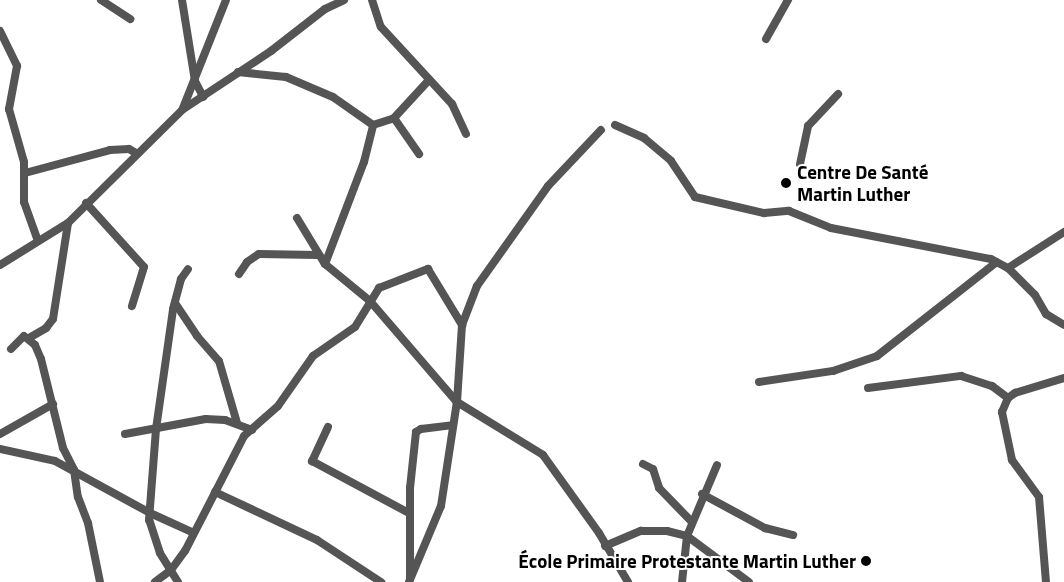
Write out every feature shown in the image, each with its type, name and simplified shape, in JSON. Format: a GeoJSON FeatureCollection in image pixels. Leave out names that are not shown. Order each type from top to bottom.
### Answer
{"type":"FeatureCollection","features":[{"type":"Feature","properties":{"kind":"street"},"geometry":{"type":"LineString","coordinates":[[101,0],[130,18]]}},
{"type":"Feature","properties":{"kind":"street"},"geometry":{"type":"LineString","coordinates":[[182,0],[195,81],[203,97]]}},
{"type":"Feature","properties":{"kind":"street"},"geometry":{"type":"LineString","coordinates":[[182,110],[226,0]]}},
{"type":"Feature","properties":{"kind":"street"},"geometry":{"type":"LineString","coordinates":[[0,265],[68,222],[136,153],[182,110],[271,51],[325,9],[344,0]]}},
{"type":"Feature","properties":{"kind":"street"},"geometry":{"type":"LineString","coordinates":[[372,0],[381,27],[455,108],[466,134]]}},
{"type":"Feature","properties":{"kind":"street"},"geometry":{"type":"LineString","coordinates":[[766,39],[788,0]]}},
{"type":"Feature","properties":{"kind":"street"},"geometry":{"type":"LineString","coordinates":[[0,31],[17,66],[9,109],[25,173],[24,202],[38,241]]}},
{"type":"Feature","properties":{"kind":"street"},"geometry":{"type":"LineString","coordinates":[[238,72],[286,77],[333,97],[373,124],[394,118],[429,80]]}},
{"type":"Feature","properties":{"kind":"street"},"geometry":{"type":"LineString","coordinates":[[800,164],[808,126],[838,94]]}},
{"type":"Feature","properties":{"kind":"street"},"geometry":{"type":"LineString","coordinates":[[394,118],[419,154]]}},
{"type":"Feature","properties":{"kind":"street"},"geometry":{"type":"LineString","coordinates":[[324,264],[364,162],[373,124]]}},
{"type":"Feature","properties":{"kind":"street"},"geometry":{"type":"LineString","coordinates":[[615,125],[644,138],[671,161],[695,197],[764,213],[788,211],[831,228],[976,254],[1008,268],[1035,294],[1046,314],[1064,325]]}},
{"type":"Feature","properties":{"kind":"street"},"geometry":{"type":"LineString","coordinates":[[410,581],[423,554],[440,506],[457,402],[462,325],[482,278],[548,186],[601,130]]}},
{"type":"Feature","properties":{"kind":"street"},"geometry":{"type":"LineString","coordinates":[[25,173],[110,150],[129,149],[136,153]]}},
{"type":"Feature","properties":{"kind":"street"},"geometry":{"type":"LineString","coordinates":[[86,204],[144,267],[132,306]]}},
{"type":"Feature","properties":{"kind":"street"},"geometry":{"type":"LineString","coordinates":[[297,218],[324,264],[370,301],[457,402],[543,455],[628,582]]}},
{"type":"Feature","properties":{"kind":"street"},"geometry":{"type":"LineString","coordinates":[[29,338],[46,328],[53,319],[68,222]]}},
{"type":"Feature","properties":{"kind":"street"},"geometry":{"type":"LineString","coordinates":[[1008,268],[1064,232]]}},
{"type":"Feature","properties":{"kind":"street"},"geometry":{"type":"LineString","coordinates":[[239,274],[247,262],[259,254],[317,255]]}},
{"type":"Feature","properties":{"kind":"street"},"geometry":{"type":"LineString","coordinates":[[759,382],[833,371],[877,356],[997,262]]}},
{"type":"Feature","properties":{"kind":"street"},"geometry":{"type":"LineString","coordinates":[[156,582],[171,570],[194,533],[239,444],[278,406],[313,356],[355,327],[379,288],[428,269],[462,325]]}},
{"type":"Feature","properties":{"kind":"street"},"geometry":{"type":"LineString","coordinates":[[178,582],[152,533],[150,513],[156,429],[175,303],[182,279],[188,270]]}},
{"type":"Feature","properties":{"kind":"street"},"geometry":{"type":"LineString","coordinates":[[175,303],[202,343],[219,361],[236,423]]}},
{"type":"Feature","properties":{"kind":"street"},"geometry":{"type":"LineString","coordinates":[[11,349],[24,336],[29,338],[41,359],[63,448],[74,470],[78,497],[88,523],[100,582]]}},
{"type":"Feature","properties":{"kind":"street"},"geometry":{"type":"LineString","coordinates":[[868,388],[961,376],[992,386],[1008,398]]}},
{"type":"Feature","properties":{"kind":"street"},"geometry":{"type":"LineString","coordinates":[[1046,582],[1038,497],[1012,460],[1002,412],[1008,398],[1014,393],[1064,378]]}},
{"type":"Feature","properties":{"kind":"street"},"geometry":{"type":"LineString","coordinates":[[0,434],[52,404]]}},
{"type":"Feature","properties":{"kind":"street"},"geometry":{"type":"LineString","coordinates":[[126,434],[197,420],[236,423],[252,430]]}},
{"type":"Feature","properties":{"kind":"street"},"geometry":{"type":"LineString","coordinates":[[410,581],[409,514],[416,432],[421,429],[453,425]]}},
{"type":"Feature","properties":{"kind":"street"},"geometry":{"type":"LineString","coordinates":[[328,427],[312,461],[409,514]]}},
{"type":"Feature","properties":{"kind":"street"},"geometry":{"type":"LineString","coordinates":[[0,449],[55,461],[150,513],[194,533]]}},
{"type":"Feature","properties":{"kind":"street"},"geometry":{"type":"LineString","coordinates":[[643,464],[653,469],[659,488],[692,522]]}},
{"type":"Feature","properties":{"kind":"street"},"geometry":{"type":"LineString","coordinates":[[682,582],[687,536],[702,494],[717,465]]}},
{"type":"Feature","properties":{"kind":"street"},"geometry":{"type":"LineString","coordinates":[[215,492],[317,540],[381,582]]}},
{"type":"Feature","properties":{"kind":"street"},"geometry":{"type":"LineString","coordinates":[[702,494],[765,528],[793,535]]}},
{"type":"Feature","properties":{"kind":"street"},"geometry":{"type":"LineString","coordinates":[[605,546],[640,531],[667,531],[687,536],[749,582]]}},
{"type":"Feature","properties":{"kind":"place","name":"Centre De Santé Martin Luther"},"geometry":{"type":"Point","coordinates":[786,183]}},
{"type":"Feature","properties":{"kind":"place","name":"École Primaire Protestante Martin Luther"},"geometry":{"type":"Point","coordinates":[866,561]}}]}
